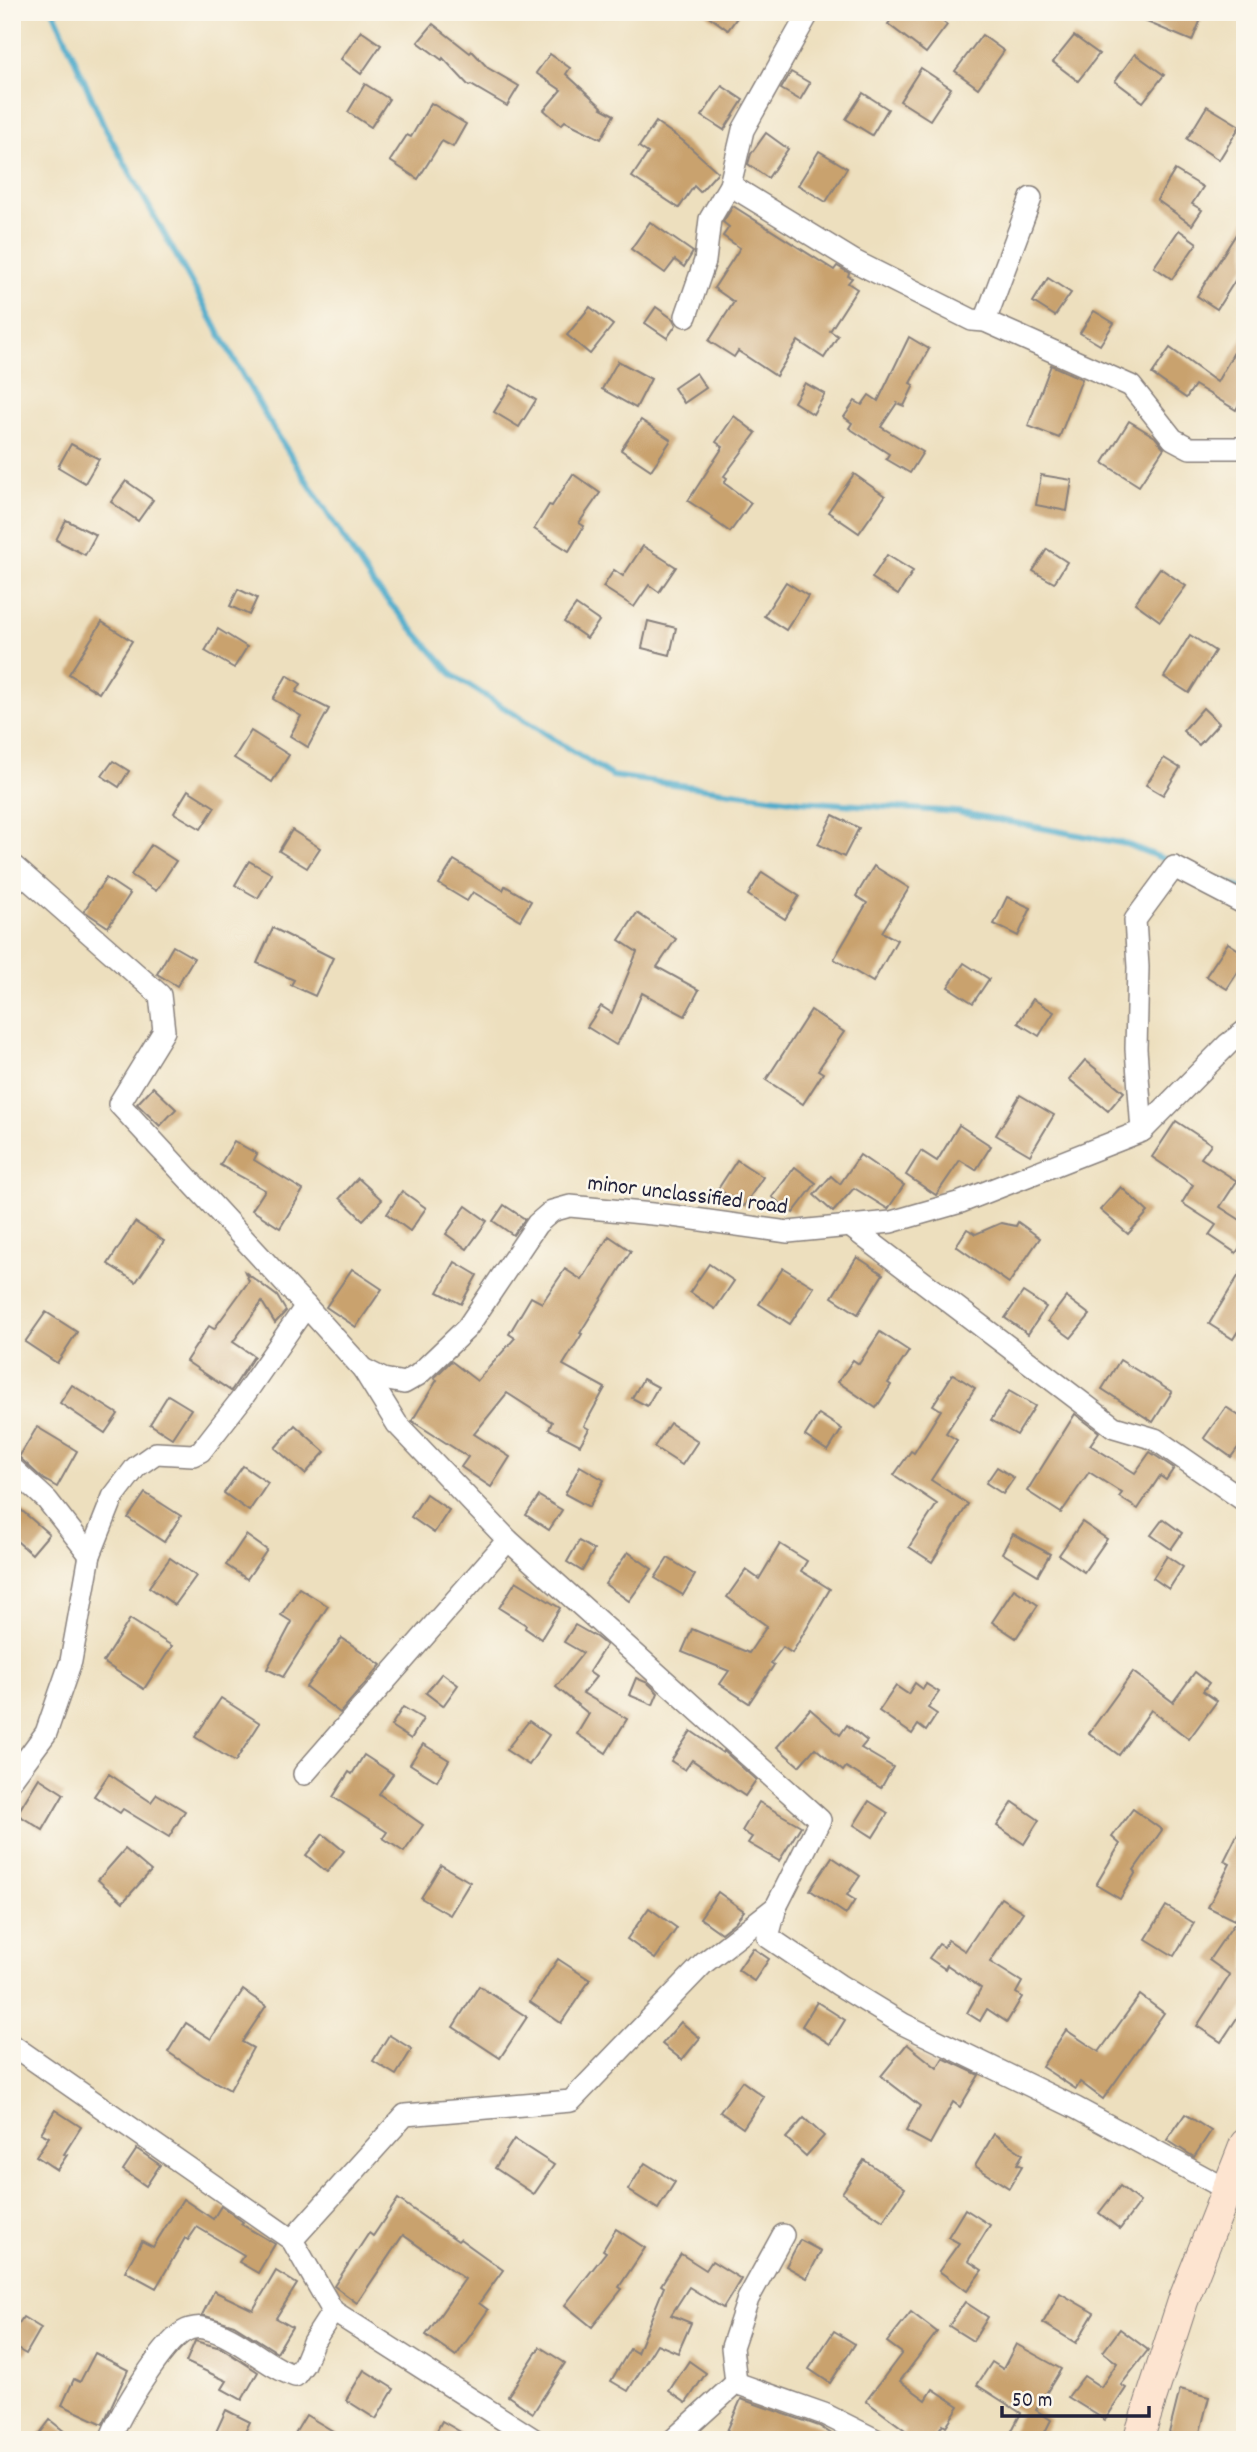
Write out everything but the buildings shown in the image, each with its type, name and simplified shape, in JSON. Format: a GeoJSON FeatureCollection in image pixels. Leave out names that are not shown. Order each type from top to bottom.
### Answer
{"type":"FeatureCollection","features":[{"type":"Feature","properties":{"kind":"main road"},"geometry":{"type":"LineString","coordinates":[[1139,2439],[1183,2301],[1236,2193],[1245,2144]]}},
{"type":"Feature","properties":{"kind":"street"},"geometry":{"type":"LineString","coordinates":[[686,316],[705,261],[710,219],[730,185],[743,130],[809,12]]}},
{"type":"Feature","properties":{"kind":"street"},"geometry":{"type":"LineString","coordinates":[[730,185],[854,261],[972,320],[985,321],[1130,386],[1173,439],[1189,448],[1245,448]]}},
{"type":"Feature","properties":{"kind":"street"},"geometry":{"type":"LineString","coordinates":[[985,321],[1031,198]]}},
{"type":"Feature","properties":{"kind":"street","name":"minor unclassified road"},"geometry":{"type":"LineString","coordinates":[[12,864],[159,995],[164,1031],[119,1104],[363,1368],[383,1379],[404,1382],[418,1375],[467,1328],[537,1224],[552,1210],[570,1206],[673,1216],[788,1232],[891,1222],[961,1202],[1142,1131]]}},
{"type":"Feature","properties":{"kind":"street"},"geometry":{"type":"LineString","coordinates":[[1142,1131],[1136,1049],[1138,967],[1135,920],[1174,867],[1245,904]]}},
{"type":"Feature","properties":{"kind":"street"},"geometry":{"type":"LineString","coordinates":[[1142,1131],[1227,1044],[1245,1031]]}},
{"type":"Feature","properties":{"kind":"street"},"geometry":{"type":"LineString","coordinates":[[851,1227],[1114,1427],[1155,1439],[1245,1501]]}},
{"type":"Feature","properties":{"kind":"street"},"geometry":{"type":"LineString","coordinates":[[12,1779],[47,1733],[71,1661],[90,1555],[113,1497],[136,1466],[156,1453],[193,1455],[201,1451],[250,1387],[306,1306]]}},
{"type":"Feature","properties":{"kind":"street"},"geometry":{"type":"LineString","coordinates":[[363,1368],[397,1424],[508,1540],[820,1820],[776,1907],[768,1937],[902,2024],[1076,2108],[1236,2193]]}},
{"type":"Feature","properties":{"kind":"street"},"geometry":{"type":"LineString","coordinates":[[12,1468],[47,1500],[90,1555]]}},
{"type":"Feature","properties":{"kind":"street"},"geometry":{"type":"LineString","coordinates":[[304,1774],[508,1540]]}},
{"type":"Feature","properties":{"kind":"street"},"geometry":{"type":"LineString","coordinates":[[292,2240],[405,2115],[570,2101],[704,1963],[776,1907]]}},
{"type":"Feature","properties":{"kind":"street"},"geometry":{"type":"LineString","coordinates":[[12,2045],[292,2240],[333,2311],[535,2440]]}},
{"type":"Feature","properties":{"kind":"street"},"geometry":{"type":"LineString","coordinates":[[736,2383],[732,2347],[748,2299],[783,2235]]}},
{"type":"Feature","properties":{"kind":"street"},"geometry":{"type":"LineString","coordinates":[[110,2440],[119,2417],[147,2374],[174,2340],[188,2329],[202,2328],[221,2334],[283,2372],[295,2376],[333,2311]]}},
{"type":"Feature","properties":{"kind":"street"},"geometry":{"type":"LineString","coordinates":[[673,2440],[736,2383]]}},
{"type":"Feature","properties":{"kind":"street"},"geometry":{"type":"LineString","coordinates":[[736,2383],[824,2414],[876,2440]]}},
{"type":"Feature","properties":{"kind":"waterway"},"geometry":{"type":"LineString","coordinates":[[54,12],[104,126],[268,420],[372,583],[454,676],[612,776],[800,801],[957,812],[1126,844],[1174,863]]}},
{"type":"Feature","properties":{"kind":"waterway"},"geometry":{"type":"LineString","coordinates":[[1220,880],[1245,890]]}}]}
